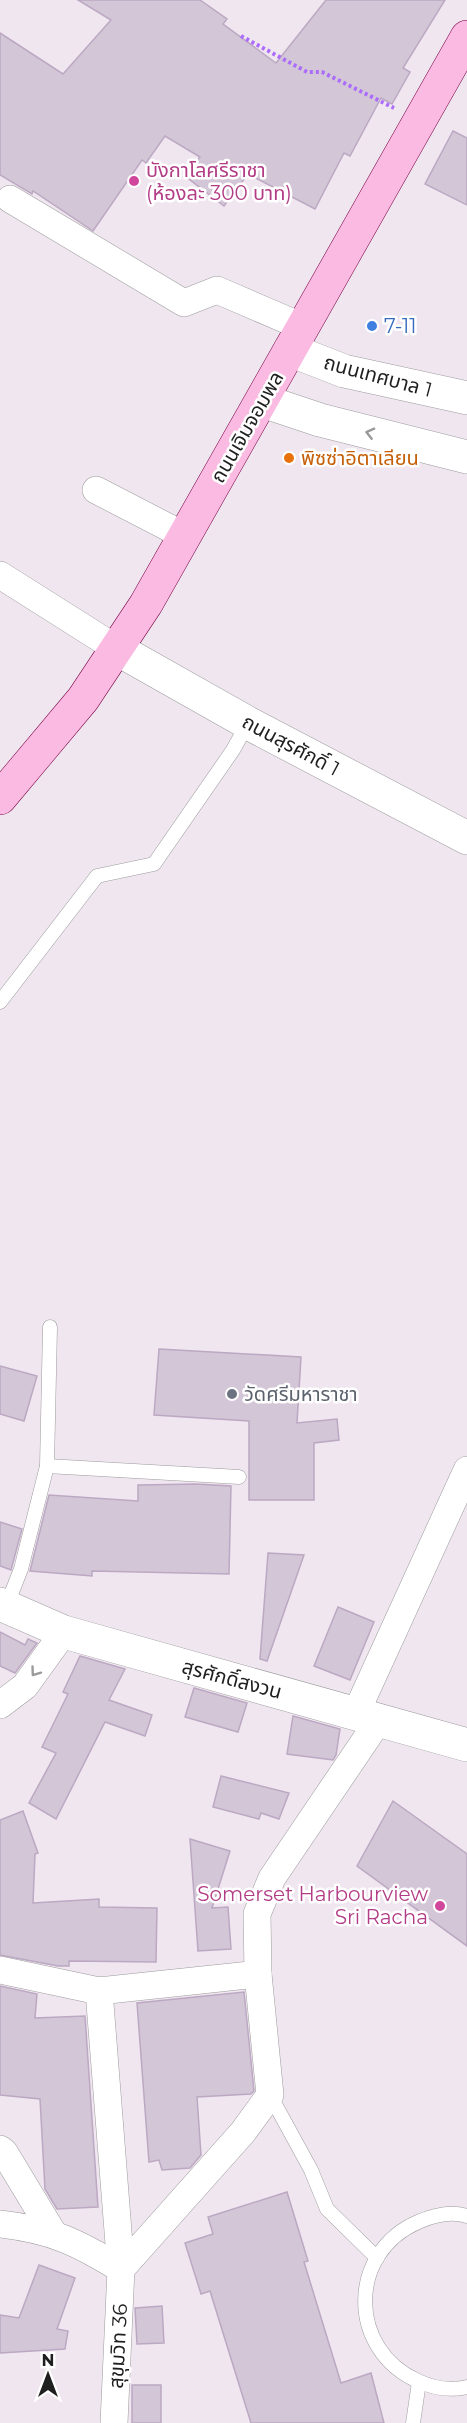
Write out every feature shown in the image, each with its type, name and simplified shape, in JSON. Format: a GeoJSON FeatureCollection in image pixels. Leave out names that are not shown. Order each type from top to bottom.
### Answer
{"type":"FeatureCollection","features":[{"type":"Feature","properties":{"kind":"main road","name":"ถนนเจิมจอมพล"},"geometry":{"type":"LineString","coordinates":[[0,798],[83,699],[117,649],[263,401],[467,37]]}},
{"type":"Feature","properties":{"kind":"street"},"geometry":{"type":"LineString","coordinates":[[10,199],[184,303],[217,290],[297,339]]}},
{"type":"Feature","properties":{"kind":"street","name":"ถนนเทศบาล 1"},"geometry":{"type":"LineString","coordinates":[[297,339],[344,371],[467,398]]}},
{"type":"Feature","properties":{"kind":"street"},"geometry":{"type":"LineString","coordinates":[[263,401],[320,420],[467,458]]}},
{"type":"Feature","properties":{"kind":"street"},"geometry":{"type":"LineString","coordinates":[[96,489],[185,536]]}},
{"type":"Feature","properties":{"kind":"street"},"geometry":{"type":"LineString","coordinates":[[0,575],[117,649]]}},
{"type":"Feature","properties":{"kind":"street","name":"ถนนสุรศักดิ์ 1"},"geometry":{"type":"LineString","coordinates":[[117,649],[248,723],[467,838]]}},
{"type":"Feature","properties":{"kind":"street"},"geometry":{"type":"LineString","coordinates":[[0,2224],[53,2233],[87,2248],[121,2269],[243,2132],[270,2095],[258,1974],[257,1914],[272,1878],[367,1717],[467,1470]]}},
{"type":"Feature","properties":{"kind":"street","name":"สุรศักดิ์สงวน"},"geometry":{"type":"LineString","coordinates":[[3,1606],[64,1632],[467,1745]]}},
{"type":"Feature","properties":{"kind":"street"},"geometry":{"type":"LineString","coordinates":[[0,1705],[25,1686],[64,1632]]}},
{"type":"Feature","properties":{"kind":"street"},"geometry":{"type":"LineString","coordinates":[[0,1970],[99,1991],[258,1974]]}},
{"type":"Feature","properties":{"kind":"street","name":"สุขุมวิท 36"},"geometry":{"type":"LineString","coordinates":[[99,1991],[121,2269],[114,2423]]}},
{"type":"Feature","properties":{"kind":"street"},"geometry":{"type":"LineString","coordinates":[[0,2149],[53,2233]]}},
{"type":"Feature","properties":{"kind":"lane"},"geometry":{"type":"LineString","coordinates":[[0,1002],[97,876],[154,864],[233,750],[248,723]]}},
{"type":"Feature","properties":{"kind":"lane"},"geometry":{"type":"LineString","coordinates":[[3,1606],[21,1569],[47,1466],[50,1328]]}},
{"type":"Feature","properties":{"kind":"lane"},"geometry":{"type":"LineString","coordinates":[[47,1466],[239,1478]]}},
{"type":"Feature","properties":{"kind":"lane"},"geometry":{"type":"LineString","coordinates":[[270,2095],[311,2170],[327,2209],[377,2258]]}},
{"type":"Feature","properties":{"kind":"lane"},"geometry":{"type":"LineString","coordinates":[[467,2216],[432,2216],[404,2228],[382,2248],[368,2275],[364,2303],[369,2331],[382,2356],[403,2375],[429,2387],[458,2390],[467,2387]]}},
{"type":"Feature","properties":{"kind":"lane"},"geometry":{"type":"LineString","coordinates":[[413,2423],[419,2382]]}},
{"type":"Feature","properties":{"kind":"path"},"geometry":{"type":"LineString","coordinates":[[241,36],[307,72],[322,72],[419,121]]}},
{"type":"Feature","properties":{"kind":"building"},"geometry":{"type":"Polygon","coordinates":[[[78,0],[200,0],[227,19],[223,24],[276,63],[326,0],[445,0],[403,68],[410,72],[392,104],[381,98],[350,156],[344,153],[315,209],[248,174],[224,206],[185,176],[200,157],[165,136],[146,163],[142,160],[93,231],[33,191],[32,194],[0,175],[0,33],[63,74],[111,20],[78,0]]]}},
{"type":"Feature","properties":{"kind":"building"},"geometry":{"type":"Polygon","coordinates":[[[453,131],[467,138],[467,205],[425,184],[453,131]]]}},
{"type":"Feature","properties":{"kind":"building"},"geometry":{"type":"Polygon","coordinates":[[[159,1349],[301,1357],[297,1423],[337,1419],[339,1440],[314,1443],[314,1500],[249,1500],[249,1421],[154,1415],[159,1349]]]}},
{"type":"Feature","properties":{"kind":"building"},"geometry":{"type":"Polygon","coordinates":[[[0,1366],[37,1376],[24,1421],[0,1414],[0,1366]]]}},
{"type":"Feature","properties":{"kind":"building"},"geometry":{"type":"Polygon","coordinates":[[[138,1485],[231,1486],[229,1574],[92,1571],[92,1576],[30,1571],[49,1495],[138,1501],[138,1485]]]}},
{"type":"Feature","properties":{"kind":"building"},"geometry":{"type":"Polygon","coordinates":[[[0,1522],[22,1529],[11,1570],[0,1566],[0,1522]]]}},
{"type":"Feature","properties":{"kind":"building"},"geometry":{"type":"Polygon","coordinates":[[[268,1553],[304,1555],[267,1661],[260,1659],[268,1553]]]}},
{"type":"Feature","properties":{"kind":"building"},"geometry":{"type":"Polygon","coordinates":[[[338,1607],[374,1622],[350,1680],[314,1666],[338,1607]]]}},
{"type":"Feature","properties":{"kind":"building"},"geometry":{"type":"Polygon","coordinates":[[[0,1632],[25,1645],[28,1639],[37,1643],[15,1673],[0,1666],[0,1632]]]}},
{"type":"Feature","properties":{"kind":"building"},"geometry":{"type":"Polygon","coordinates":[[[80,1656],[125,1669],[109,1700],[152,1715],[145,1736],[105,1722],[56,1819],[29,1803],[56,1753],[42,1747],[68,1694],[63,1692],[80,1656]]]}},
{"type":"Feature","properties":{"kind":"building"},"geometry":{"type":"Polygon","coordinates":[[[194,1688],[247,1703],[238,1732],[185,1717],[194,1688]]]}},
{"type":"Feature","properties":{"kind":"building"},"geometry":{"type":"Polygon","coordinates":[[[293,1716],[340,1729],[336,1755],[333,1760],[287,1754],[293,1716]]]}},
{"type":"Feature","properties":{"kind":"building"},"geometry":{"type":"Polygon","coordinates":[[[221,1776],[289,1793],[279,1819],[261,1813],[259,1819],[213,1807],[221,1776]]]}},
{"type":"Feature","properties":{"kind":"building","name":"Somerset Harbourview Sri Racha"},"geometry":{"type":"Polygon","coordinates":[[[393,1801],[467,1854],[467,1946],[357,1866],[393,1801]]]}},
{"type":"Feature","properties":{"kind":"building"},"geometry":{"type":"Polygon","coordinates":[[[23,1811],[38,1853],[35,1854],[33,1903],[99,1899],[99,1907],[157,1908],[156,1962],[69,1961],[69,1966],[58,1966],[0,1955],[0,1820],[23,1811]]]}},
{"type":"Feature","properties":{"kind":"building"},"geometry":{"type":"Polygon","coordinates":[[[190,1839],[230,1851],[212,1908],[228,1907],[231,1949],[198,1951],[190,1839]]]}},
{"type":"Feature","properties":{"kind":"building"},"geometry":{"type":"Polygon","coordinates":[[[0,1986],[37,1994],[35,2018],[85,2016],[98,2207],[57,2209],[45,2189],[40,2099],[0,2095],[0,1986]]]}},
{"type":"Feature","properties":{"kind":"building"},"geometry":{"type":"Polygon","coordinates":[[[244,1992],[254,2091],[251,2094],[197,2097],[201,2155],[190,2168],[162,2170],[159,2160],[149,2162],[137,2003],[244,1992]]]}},
{"type":"Feature","properties":{"kind":"building"},"geometry":{"type":"Polygon","coordinates":[[[287,2192],[308,2261],[304,2262],[341,2383],[371,2373],[384,2423],[251,2423],[210,2291],[201,2294],[185,2243],[213,2234],[208,2217],[287,2192]]]}},
{"type":"Feature","properties":{"kind":"building"},"geometry":{"type":"Polygon","coordinates":[[[39,2265],[75,2278],[57,2329],[68,2331],[65,2349],[0,2353],[0,2315],[19,2318],[39,2265]]]}},
{"type":"Feature","properties":{"kind":"building"},"geometry":{"type":"Polygon","coordinates":[[[162,2306],[164,2343],[137,2344],[135,2308],[162,2306]]]}},
{"type":"Feature","properties":{"kind":"building"},"geometry":{"type":"Polygon","coordinates":[[[132,2385],[161,2385],[161,2423],[132,2423],[132,2385]]]}},
{"type":"Feature","properties":{"kind":"place","name":"บังกาโลศรีราชา (ห้องละ 300 บาท)"},"geometry":{"type":"Point","coordinates":[134,181]}},
{"type":"Feature","properties":{"kind":"place","name":"7-11"},"geometry":{"type":"Point","coordinates":[372,326]}},
{"type":"Feature","properties":{"kind":"place","name":"พิซซ่าอิตาเลียน"},"geometry":{"type":"Point","coordinates":[289,458]}},
{"type":"Feature","properties":{"kind":"place","name":"วัดศรีมหาราชา"},"geometry":{"type":"Point","coordinates":[232,1394]}},
{"type":"Feature","properties":{"kind":"place","name":"Somerset Harbourview Sri Racha"},"geometry":{"type":"Point","coordinates":[440,1906]}}]}
